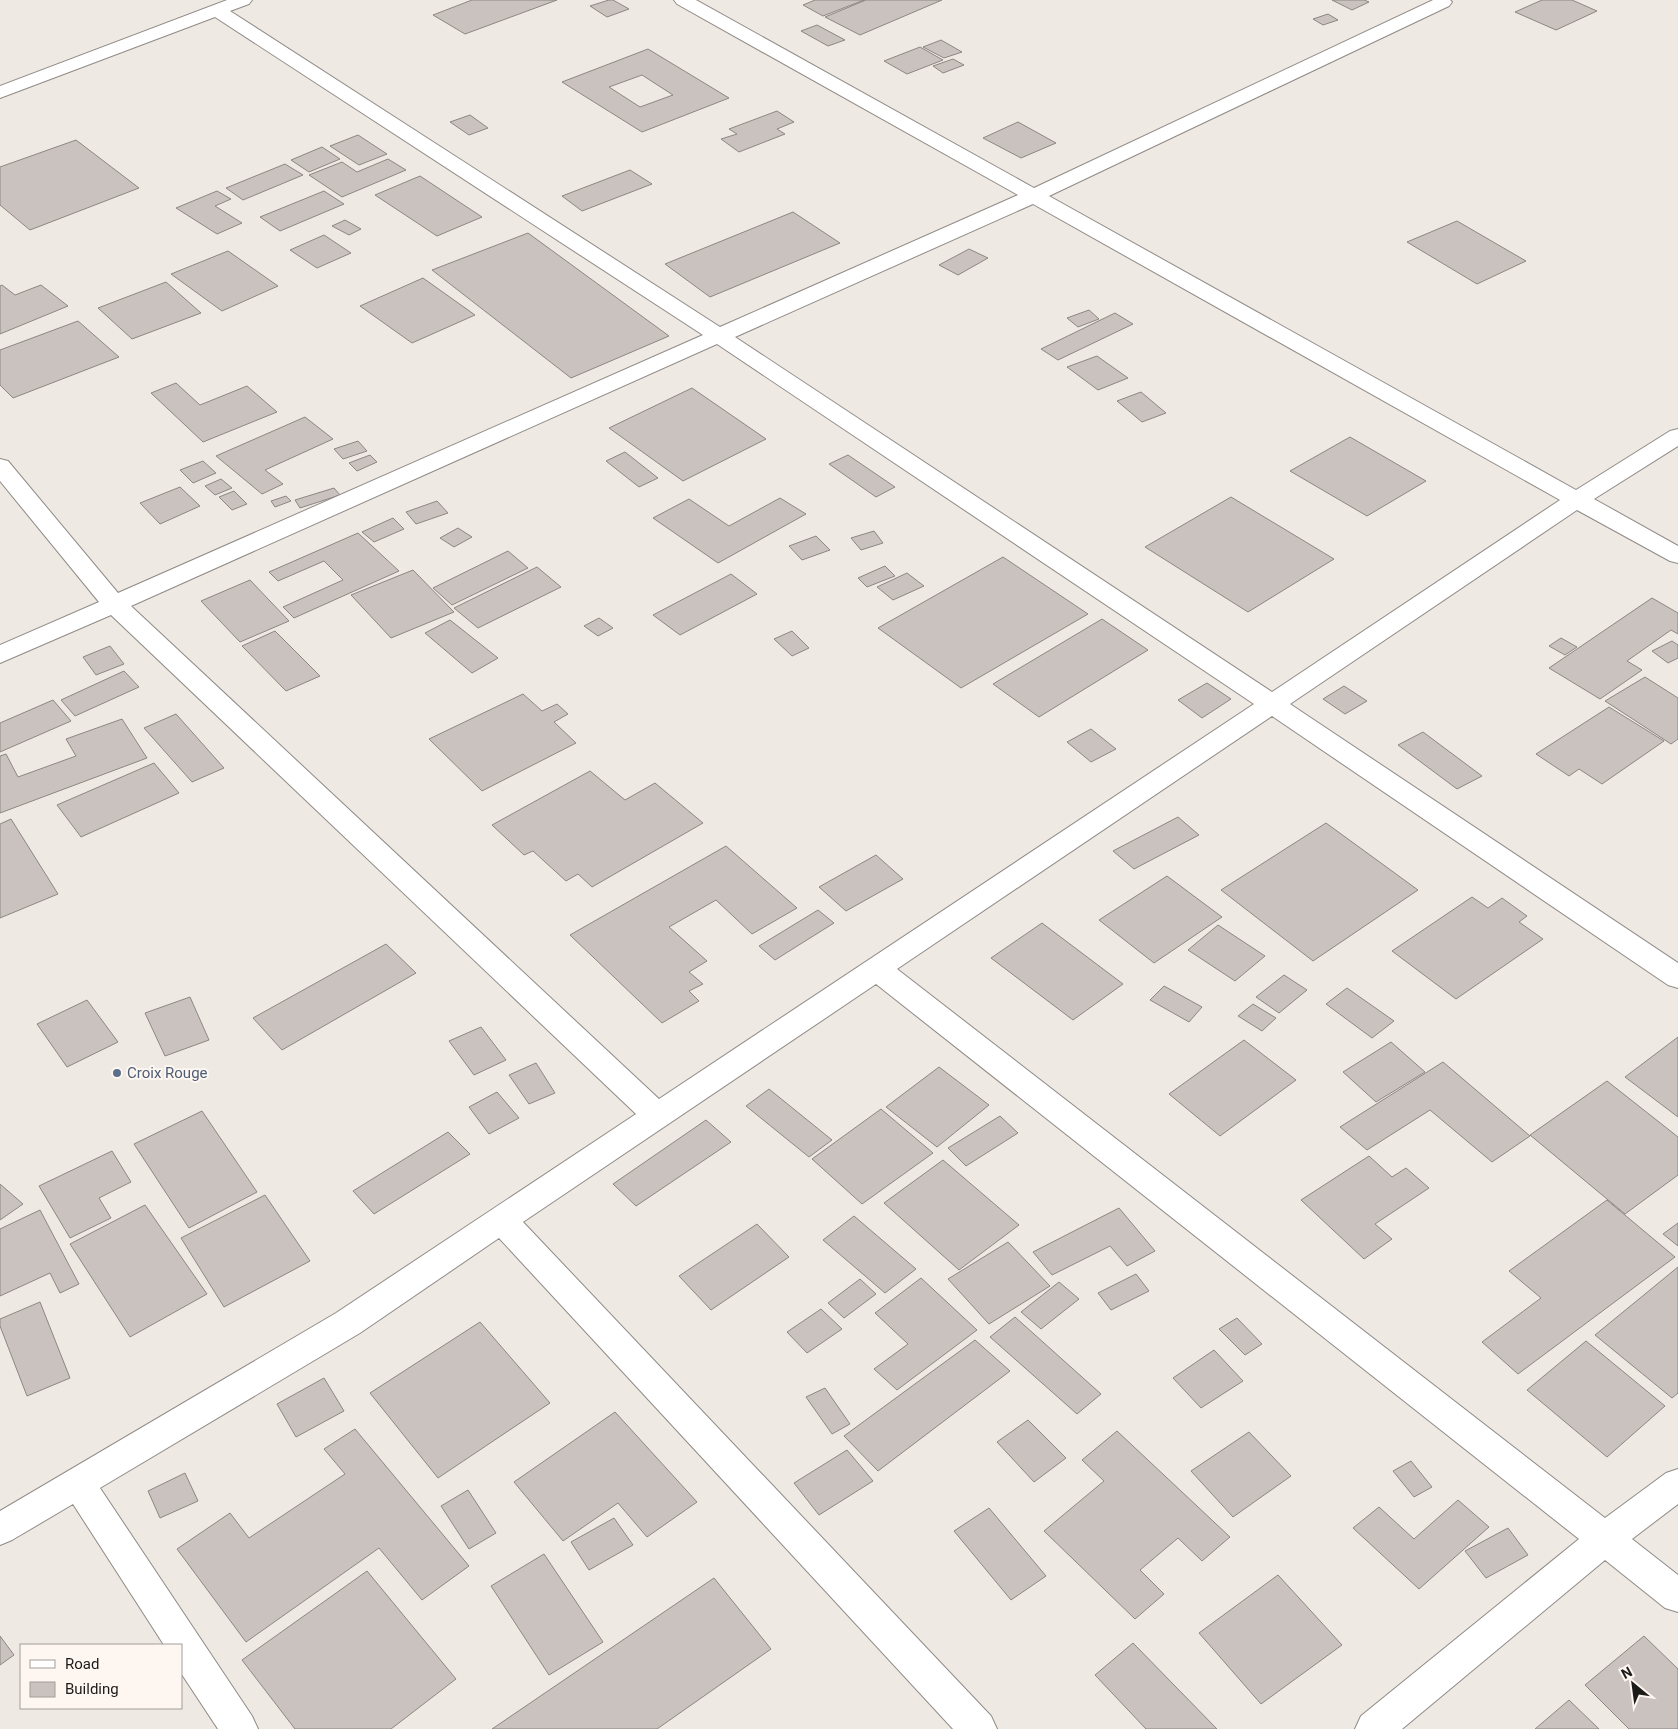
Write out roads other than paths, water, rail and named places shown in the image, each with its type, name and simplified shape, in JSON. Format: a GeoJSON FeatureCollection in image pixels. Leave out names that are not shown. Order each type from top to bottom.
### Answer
{"type":"FeatureCollection","features":[{"type":"Feature","properties":{"kind":"street"},"geometry":{"type":"LineString","coordinates":[[0,92],[243,0]]}},
{"type":"Feature","properties":{"kind":"street"},"geometry":{"type":"LineString","coordinates":[[683,0],[1678,556]]}},
{"type":"Feature","properties":{"kind":"street"},"geometry":{"type":"LineString","coordinates":[[0,655],[1033,196],[1443,2]]}},
{"type":"Feature","properties":{"kind":"street"},"geometry":{"type":"LineString","coordinates":[[216,10],[386,122],[718,335],[1273,704],[1678,977]]}},
{"type":"Feature","properties":{"kind":"street"},"geometry":{"type":"LineString","coordinates":[[0,1529],[348,1323],[1576,500],[1678,436]]}},
{"type":"Feature","properties":{"kind":"street"},"geometry":{"type":"LineString","coordinates":[[0,466],[114,604],[657,1116]]}},
{"type":"Feature","properties":{"kind":"street"},"geometry":{"type":"LineString","coordinates":[[877,969],[1678,1596]]}},
{"type":"Feature","properties":{"kind":"street"},"geometry":{"type":"LineString","coordinates":[[502,1220],[978,1729]]}},
{"type":"Feature","properties":{"kind":"street"},"geometry":{"type":"LineString","coordinates":[[78,1483],[239,1729]]}},
{"type":"Feature","properties":{"kind":"street"},"geometry":{"type":"LineString","coordinates":[[1374,1729],[1605,1539],[1678,1484]]}},
{"type":"Feature","properties":{"kind":"place","name":"Croix Rouge"},"geometry":{"type":"Point","coordinates":[117,1073]}}]}
